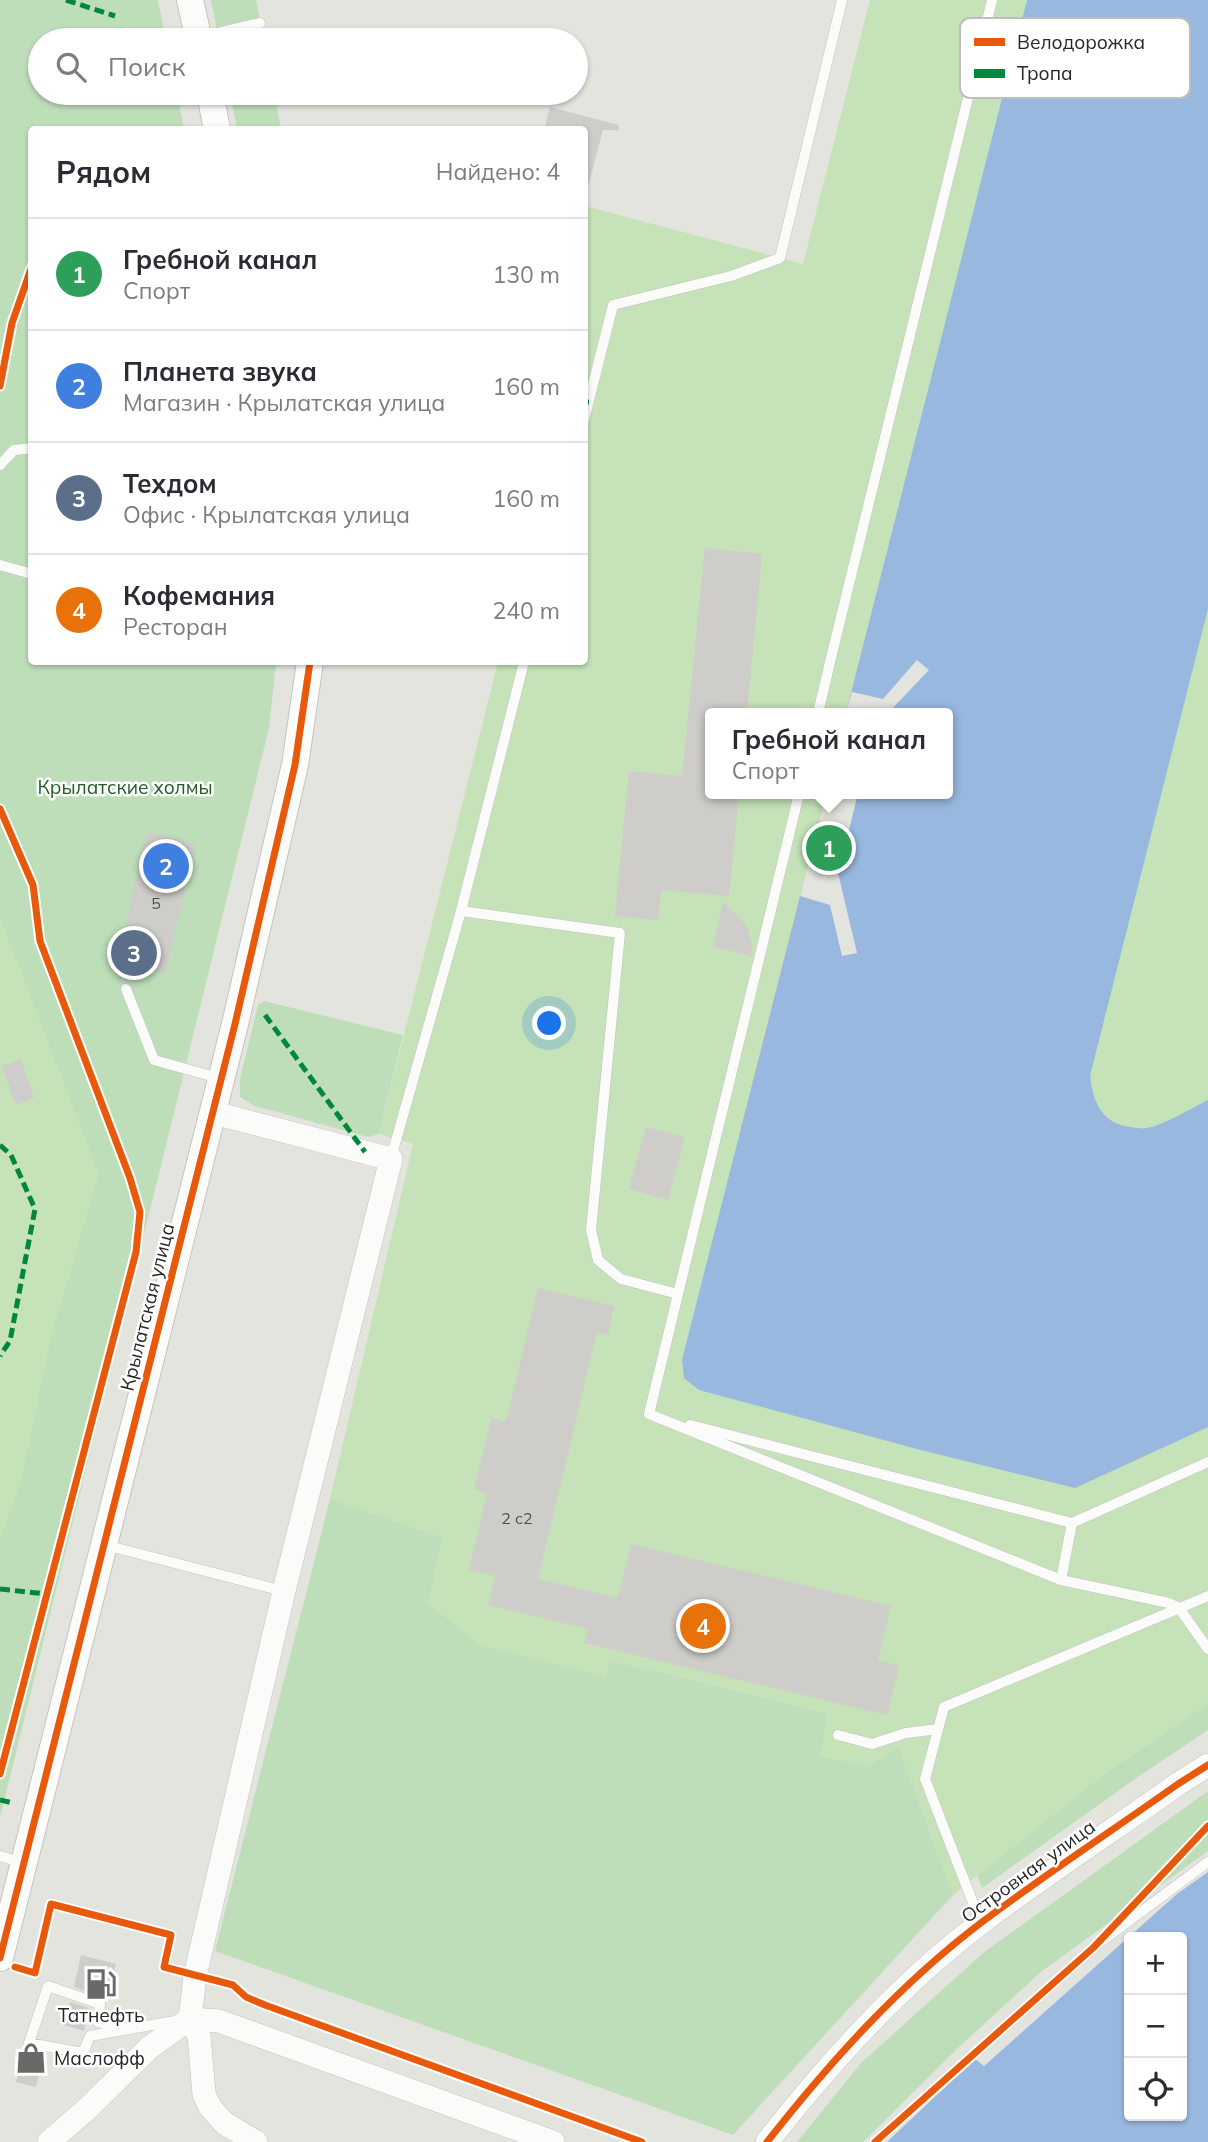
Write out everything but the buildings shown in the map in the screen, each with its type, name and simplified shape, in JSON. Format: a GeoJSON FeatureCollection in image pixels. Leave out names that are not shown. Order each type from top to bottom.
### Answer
{"type":"FeatureCollection","features":[{"type":"Feature","properties":{"kind":"main road"},"geometry":{"type":"LineString","coordinates":[[190,0],[196,28]]}},
{"type":"Feature","properties":{"kind":"main road"},"geometry":{"type":"LineString","coordinates":[[212,105],[216,126]]}},
{"type":"Feature","properties":{"kind":"main road","name":"Крылатская улица"},"geometry":{"type":"LineString","coordinates":[[0,1958],[12,1859],[102,1545],[214,1113],[295,765],[310,665]]}},
{"type":"Feature","properties":{"kind":"street"},"geometry":{"type":"LineString","coordinates":[[214,1113],[391,1159],[284,1591],[196,1969],[190,2019],[199,2036],[204,2094],[210,2107],[224,2123],[256,2142]]}},
{"type":"Feature","properties":{"kind":"street","name":"Островная улица"},"geometry":{"type":"LineString","coordinates":[[767,2142],[859,2033],[918,1976],[981,1923],[1208,1765]]}},
{"type":"Feature","properties":{"kind":"street"},"geometry":{"type":"LineString","coordinates":[[49,2142],[150,2047],[190,2019],[219,2021],[553,2142]]}},
{"type":"Feature","properties":{"kind":"lane"},"geometry":{"type":"LineString","coordinates":[[588,404],[613,305],[731,276],[780,258],[842,0]]}},
{"type":"Feature","properties":{"kind":"lane"},"geometry":{"type":"LineString","coordinates":[[988,18],[992,0]]}},
{"type":"Feature","properties":{"kind":"lane"},"geometry":{"type":"LineString","coordinates":[[241,28],[260,23]]}},
{"type":"Feature","properties":{"kind":"lane"},"geometry":{"type":"LineString","coordinates":[[819,708],[864,515],[968,98]]}},
{"type":"Feature","properties":{"kind":"lane"},"geometry":{"type":"LineString","coordinates":[[0,465],[14,450],[28,448]]}},
{"type":"Feature","properties":{"kind":"lane"},"geometry":{"type":"LineString","coordinates":[[0,565],[28,573]]}},
{"type":"Feature","properties":{"kind":"lane"},"geometry":{"type":"LineString","coordinates":[[391,1159],[461,911],[523,665]]}},
{"type":"Feature","properties":{"kind":"lane"},"geometry":{"type":"LineString","coordinates":[[649,1414],[798,799]]}},
{"type":"Feature","properties":{"kind":"lane"},"geometry":{"type":"LineString","coordinates":[[461,911],[620,933],[591,1230],[598,1260],[621,1279],[678,1294]]}},
{"type":"Feature","properties":{"kind":"lane"},"geometry":{"type":"LineString","coordinates":[[126,989],[154,1060],[222,1079]]}},
{"type":"Feature","properties":{"kind":"lane"},"geometry":{"type":"LineString","coordinates":[[649,1414],[1072,1523],[1208,1462]]}},
{"type":"Feature","properties":{"kind":"lane"},"geometry":{"type":"LineString","coordinates":[[649,1414],[1061,1580],[1169,1603],[1180,1608],[1208,1649]]}},
{"type":"Feature","properties":{"kind":"lane"},"geometry":{"type":"LineString","coordinates":[[1061,1580],[1072,1523]]}},
{"type":"Feature","properties":{"kind":"lane"},"geometry":{"type":"LineString","coordinates":[[102,1545],[284,1591]]}},
{"type":"Feature","properties":{"kind":"lane"},"geometry":{"type":"LineString","coordinates":[[981,1923],[925,1779],[944,1707],[1208,1596]]}},
{"type":"Feature","properties":{"kind":"lane"},"geometry":{"type":"LineString","coordinates":[[838,1735],[872,1744],[906,1733],[938,1729]]}},
{"type":"Feature","properties":{"kind":"lane"},"geometry":{"type":"LineString","coordinates":[[1094,1947],[1208,1826]]}},
{"type":"Feature","properties":{"kind":"lane"},"geometry":{"type":"LineString","coordinates":[[875,2142],[1094,1947],[1208,1862]]}},
{"type":"Feature","properties":{"kind":"lane"},"geometry":{"type":"LineString","coordinates":[[129,2029],[98,2022],[100,2004],[48,1986],[29,2043],[83,2053],[90,2036],[190,2019]]}},
{"type":"Feature","properties":{"kind":"green space","name":"Крылатские холмы"},"geometry":{"type":"Polygon","coordinates":[[[0,0],[158,0],[164,28],[28,28],[28,105],[179,105],[183,126],[28,126],[28,665],[276,665],[269,728],[0,1817],[0,0]]]}},
{"type":"Feature","properties":{"kind":"green space"},"geometry":{"type":"Polygon","coordinates":[[[211,0],[256,0],[262,28],[217,28],[211,0]]]}},
{"type":"Feature","properties":{"kind":"green space"},"geometry":{"type":"Polygon","coordinates":[[[870,0],[1208,0],[1208,1704],[1105,1774],[953,1895],[899,1748],[868,1766],[821,1757],[828,1713],[611,1660],[606,1677],[482,1646],[428,1604],[443,1537],[330,1499],[413,1144],[379,1134],[497,665],[588,665],[588,207],[803,264],[870,0]]]}},
{"type":"Feature","properties":{"kind":"green space"},"geometry":{"type":"Polygon","coordinates":[[[232,105],[276,105],[280,126],[236,126],[232,105]]]}},
{"type":"Feature","properties":{"kind":"green space"},"geometry":{"type":"Polygon","coordinates":[[[0,917],[99,1174],[51,1338],[21,1482],[0,1539],[0,917]]]}},
{"type":"Feature","properties":{"kind":"green space"},"geometry":{"type":"Polygon","coordinates":[[[264,1001],[403,1035],[379,1134],[368,1137],[255,1106],[240,1097],[240,1079],[258,1005],[264,1001]]]}},
{"type":"Feature","properties":{"kind":"green space"},"geometry":{"type":"Polygon","coordinates":[[[330,1499],[443,1537],[428,1604],[606,1677],[610,1660],[828,1713],[821,1757],[899,1748],[953,1895],[733,2135],[215,1951],[330,1499]]]}},
{"type":"Feature","properties":{"kind":"green space"},"geometry":{"type":"Polygon","coordinates":[[[1208,1673],[1208,1730],[982,1888],[977,1875],[1208,1673]]]}},
{"type":"Feature","properties":{"kind":"green space"},"geometry":{"type":"Polygon","coordinates":[[[1208,1791],[1208,1851],[1042,1971],[960,2046],[863,2142],[797,2142],[861,2063],[983,1953],[1208,1791]]]}},
{"type":"Feature","properties":{"kind":"water"},"geometry":{"type":"Polygon","coordinates":[[[1027,0],[1208,0],[1208,609],[1090,1076],[1101,1110],[1121,1125],[1141,1128],[1154,1126],[1208,1100],[1208,1427],[1075,1488],[917,1449],[699,1390],[684,1378],[682,1360],[825,799],[953,799],[953,708],[847,708],[1002,98],[1190,98],[1190,18],[1022,18],[1027,0]]]}},
{"type":"Feature","properties":{"kind":"water"},"geometry":{"type":"Polygon","coordinates":[[[1208,1872],[1208,2142],[887,2142],[975,2059],[984,2066],[1124,1941],[1124,2121],[1187,2121],[1187,1932],[1134,1932],[1177,1894],[1208,1872]]]}},
{"type":"Feature","properties":{"kind":"pier"},"geometry":{"type":"Polygon","coordinates":[[[917,660],[929,670],[893,708],[847,708],[852,692],[883,699],[917,660]]]}},
{"type":"Feature","properties":{"kind":"pier"},"geometry":{"type":"Polygon","coordinates":[[[825,799],[857,799],[838,873],[857,953],[842,956],[830,905],[800,896],[825,799]]]}},
{"type":"Feature","properties":{"kind":"marked path"},"geometry":{"type":"LineString","coordinates":[[66,0],[115,16]]}},
{"type":"Feature","properties":{"kind":"marked path"},"geometry":{"type":"LineString","coordinates":[[265,1015],[365,1152]]}},
{"type":"Feature","properties":{"kind":"marked path"},"geometry":{"type":"LineString","coordinates":[[0,1145],[11,1155],[35,1209],[10,1341],[0,1356]]}},
{"type":"Feature","properties":{"kind":"marked path"},"geometry":{"type":"LineString","coordinates":[[0,1589],[46,1594]]}},
{"type":"Feature","properties":{"kind":"marked path"},"geometry":{"type":"LineString","coordinates":[[0,1800],[13,1803]]}},
{"type":"Feature","properties":{"kind":"cycle path"},"geometry":{"type":"LineString","coordinates":[[0,386],[12,323],[28,277]]}},
{"type":"Feature","properties":{"kind":"cycle path"},"geometry":{"type":"LineString","coordinates":[[0,1958],[235,1024],[295,765],[310,665]]}},
{"type":"Feature","properties":{"kind":"cycle path"},"geometry":{"type":"LineString","coordinates":[[0,809],[33,885],[40,941],[130,1178],[140,1212],[136,1252],[0,1774]]}},
{"type":"Feature","properties":{"kind":"cycle path"},"geometry":{"type":"LineString","coordinates":[[767,2142],[867,2025],[952,1946],[1030,1887],[1208,1765]]}},
{"type":"Feature","properties":{"kind":"cycle path"},"geometry":{"type":"LineString","coordinates":[[875,2142],[1094,1947],[1208,1826]]}},
{"type":"Feature","properties":{"kind":"cycle path"},"geometry":{"type":"LineString","coordinates":[[15,1967],[35,1973],[51,1904],[171,1935],[164,1967],[233,1985],[246,1997],[265,2005],[642,2142]]}},
{"type":"Feature","properties":{"kind":"place","name":"Гребной канал"},"geometry":{"type":"Point","coordinates":[829,848]}},
{"type":"Feature","properties":{"kind":"place","name":"Планета звука"},"geometry":{"type":"Point","coordinates":[166,866]}},
{"type":"Feature","properties":{"kind":"place","name":"Техдом"},"geometry":{"type":"Point","coordinates":[134,953]}},
{"type":"Feature","properties":{"kind":"place","name":"Кофемания"},"geometry":{"type":"Point","coordinates":[703,1626]}},
{"type":"Feature","properties":{"kind":"place","name":"Татнефть"},"geometry":{"type":"Point","coordinates":[101,1984]}},
{"type":"Feature","properties":{"kind":"place","name":"Маслофф"},"geometry":{"type":"Point","coordinates":[31,2058]}}]}
